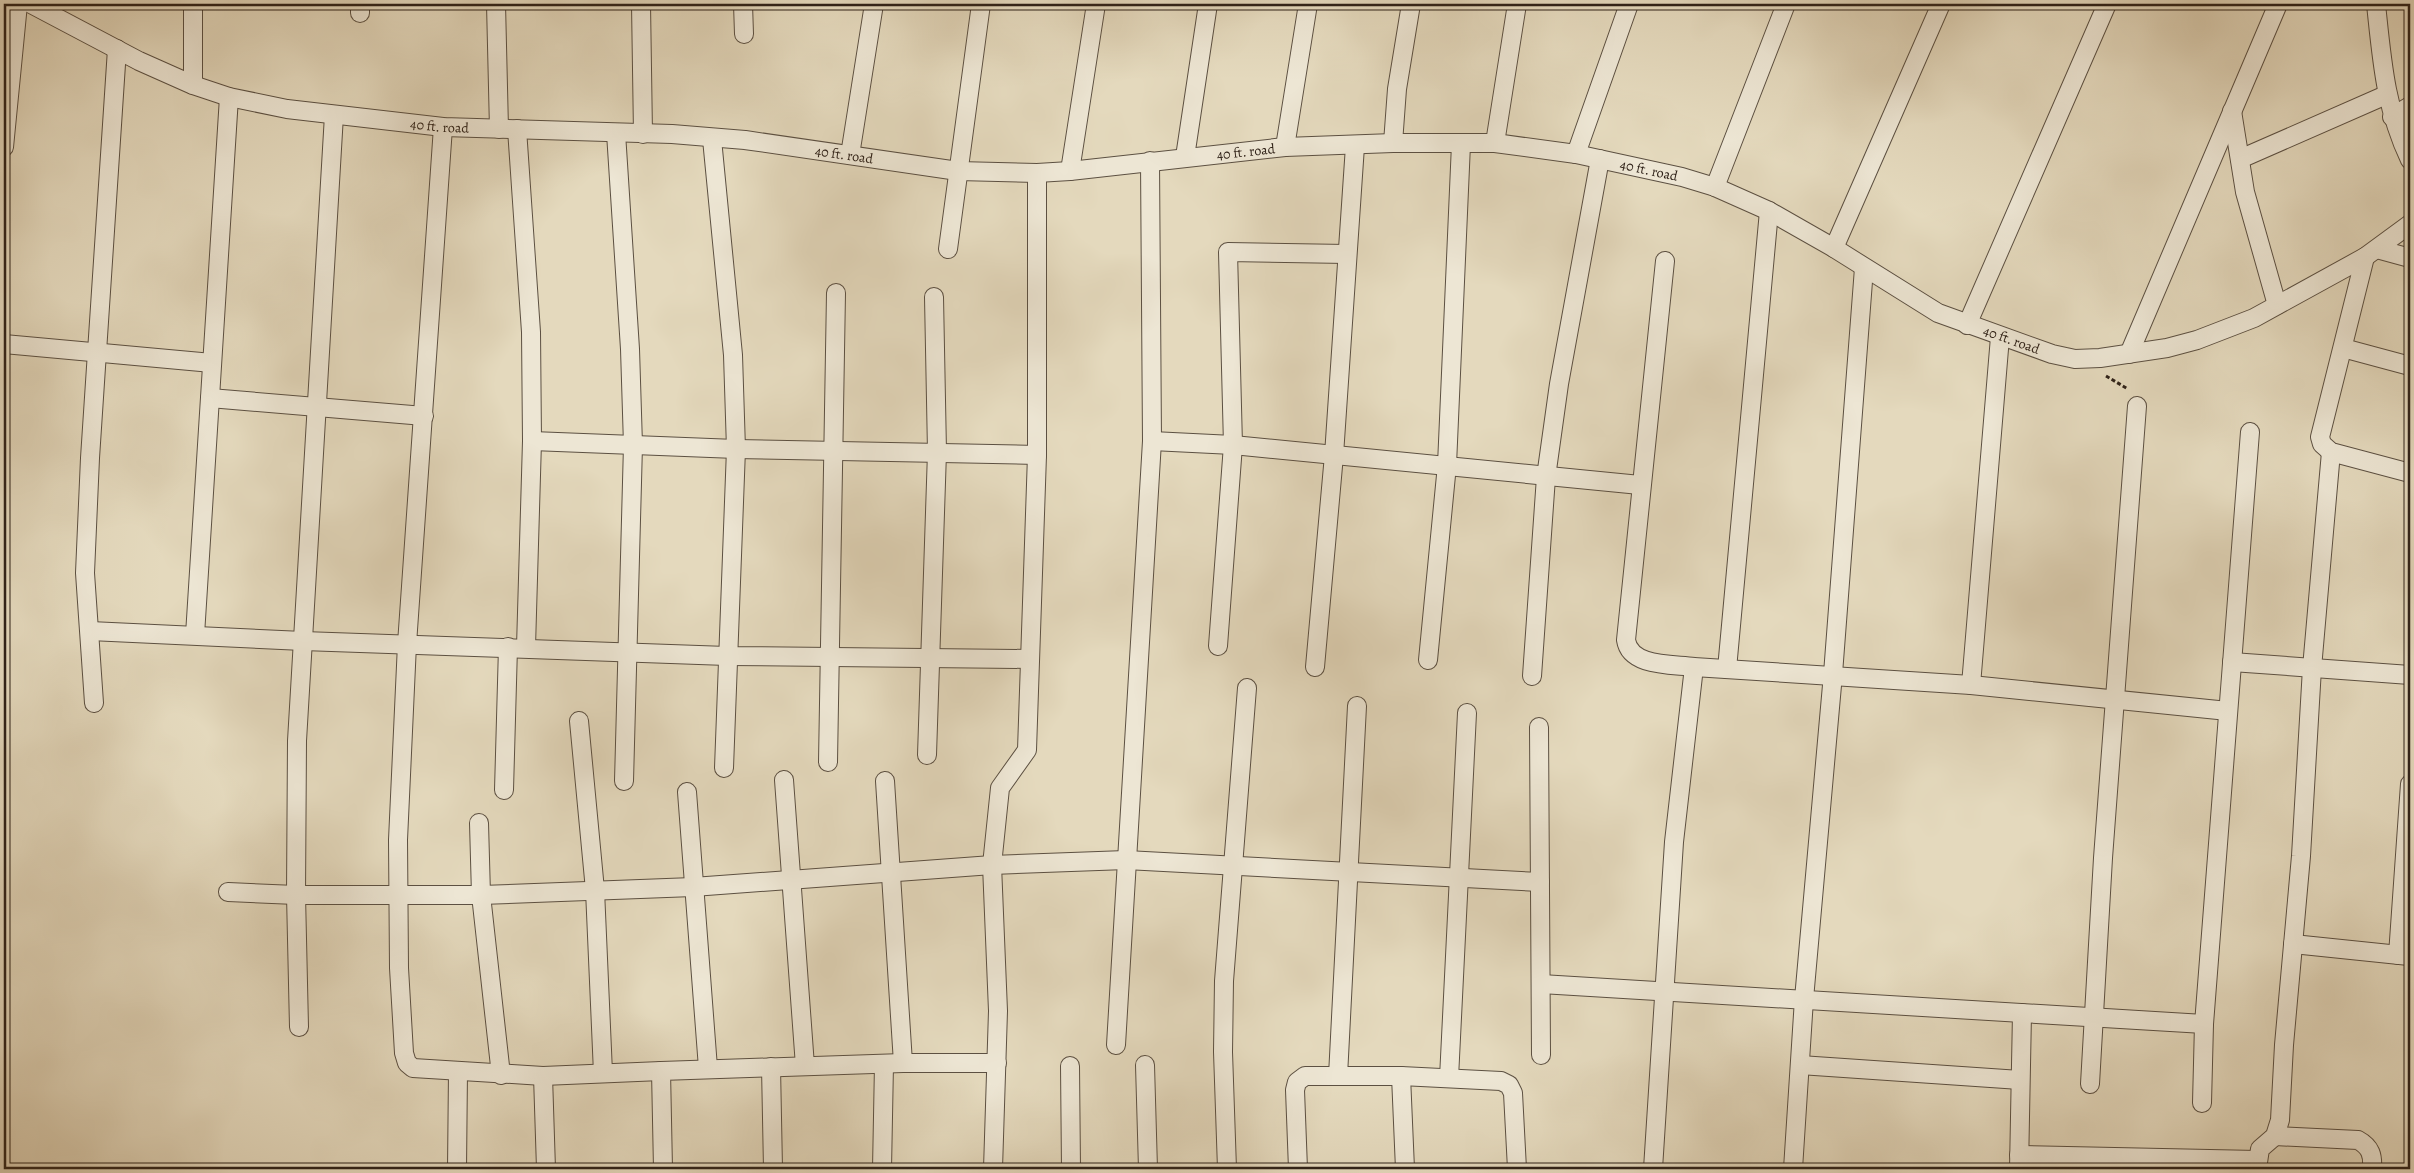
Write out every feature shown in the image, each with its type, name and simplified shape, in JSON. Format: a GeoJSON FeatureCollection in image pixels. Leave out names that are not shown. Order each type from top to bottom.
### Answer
{"type":"FeatureCollection","features":[{"type":"Feature","properties":{"kind":"street"},"geometry":{"type":"LineString","coordinates":[[4,147],[18,4]]}},
{"type":"Feature","properties":{"kind":"street","name":"40 ft. road"},"geometry":{"type":"LineString","coordinates":[[30,4],[117,49],[193,85],[229,98],[287,109],[443,127],[643,134],[745,140],[958,171],[1037,174],[1285,148],[1393,143],[1495,143],[1576,154],[1682,177],[1716,187],[1769,211],[1834,248],[1916,301],[1967,325],[2052,354],[2075,359],[2100,358],[2167,348],[2197,340],[2254,318],[2371,253],[2410,224]]}},
{"type":"Feature","properties":{"kind":"street"},"geometry":{"type":"LineString","coordinates":[[193,85],[194,4]]}},
{"type":"Feature","properties":{"kind":"street"},"geometry":{"type":"LineString","coordinates":[[496,4],[498,129]]}},
{"type":"Feature","properties":{"kind":"street"},"geometry":{"type":"LineString","coordinates":[[641,4],[643,134]]}},
{"type":"Feature","properties":{"kind":"street"},"geometry":{"type":"LineString","coordinates":[[743,4],[744,34]]}},
{"type":"Feature","properties":{"kind":"street"},"geometry":{"type":"LineString","coordinates":[[850,155],[874,4]]}},
{"type":"Feature","properties":{"kind":"street"},"geometry":{"type":"LineString","coordinates":[[948,249],[982,4]]}},
{"type":"Feature","properties":{"kind":"street"},"geometry":{"type":"LineString","coordinates":[[1070,170],[1096,4]]}},
{"type":"Feature","properties":{"kind":"street"},"geometry":{"type":"LineString","coordinates":[[1185,157],[1208,4]]}},
{"type":"Feature","properties":{"kind":"street"},"geometry":{"type":"LineString","coordinates":[[1285,148],[1308,4]]}},
{"type":"Feature","properties":{"kind":"street"},"geometry":{"type":"LineString","coordinates":[[1393,143],[1397,89],[1411,4]]}},
{"type":"Feature","properties":{"kind":"street"},"geometry":{"type":"LineString","coordinates":[[1495,143],[1517,4]]}},
{"type":"Feature","properties":{"kind":"street"},"geometry":{"type":"LineString","coordinates":[[1576,154],[1629,4]]}},
{"type":"Feature","properties":{"kind":"street"},"geometry":{"type":"LineString","coordinates":[[1716,187],[1786,4]]}},
{"type":"Feature","properties":{"kind":"street"},"geometry":{"type":"LineString","coordinates":[[1834,248],[1941,4]]}},
{"type":"Feature","properties":{"kind":"street"},"geometry":{"type":"LineString","coordinates":[[1967,325],[2107,4]]}},
{"type":"Feature","properties":{"kind":"street"},"geometry":{"type":"LineString","coordinates":[[2129,354],[2278,4]]}},
{"type":"Feature","properties":{"kind":"street"},"geometry":{"type":"LineString","coordinates":[[2376,4],[2386,95],[2392,117],[2410,160]]}},
{"type":"Feature","properties":{"kind":"street"},"geometry":{"type":"LineString","coordinates":[[94,704],[85,573],[117,49]]}},
{"type":"Feature","properties":{"kind":"street"},"geometry":{"type":"LineString","coordinates":[[2240,159],[2386,95]]}},
{"type":"Feature","properties":{"kind":"street"},"geometry":{"type":"LineString","coordinates":[[195,635],[229,98]]}},
{"type":"Feature","properties":{"kind":"street"},"geometry":{"type":"LineString","coordinates":[[2392,117],[2410,106]]}},
{"type":"Feature","properties":{"kind":"street"},"geometry":{"type":"LineString","coordinates":[[2232,111],[2246,192],[2277,305]]}},
{"type":"Feature","properties":{"kind":"street"},"geometry":{"type":"LineString","coordinates":[[299,1027],[296,895],[297,741],[315,408],[334,115]]}},
{"type":"Feature","properties":{"kind":"street"},"geometry":{"type":"LineString","coordinates":[[443,127],[407,644],[397,895],[399,968],[407,1063],[413,1068],[501,1075],[543,1076],[708,1068],[903,1063],[997,1063]]}},
{"type":"Feature","properties":{"kind":"street"},"geometry":{"type":"LineString","coordinates":[[517,130],[530,332],[532,440],[526,647]]}},
{"type":"Feature","properties":{"kind":"street"},"geometry":{"type":"LineString","coordinates":[[616,133],[630,349],[633,445],[624,781]]}},
{"type":"Feature","properties":{"kind":"street"},"geometry":{"type":"LineString","coordinates":[[712,139],[733,355],[736,449],[724,768]]}},
{"type":"Feature","properties":{"kind":"street"},"geometry":{"type":"LineString","coordinates":[[1428,660],[1447,465],[1462,144]]}},
{"type":"Feature","properties":{"kind":"street"},"geometry":{"type":"LineString","coordinates":[[1315,667],[1334,455],[1355,146]]}},
{"type":"Feature","properties":{"kind":"street"},"geometry":{"type":"LineString","coordinates":[[1532,676],[1546,477],[1559,384],[1600,159]]}},
{"type":"Feature","properties":{"kind":"street"},"geometry":{"type":"LineString","coordinates":[[1116,1045],[1152,442],[1150,161]]}},
{"type":"Feature","properties":{"kind":"street"},"geometry":{"type":"LineString","coordinates":[[993,1169],[998,1010],[992,865],[1000,788],[1028,750],[1037,456],[1037,174]]}},
{"type":"Feature","properties":{"kind":"street"},"geometry":{"type":"LineString","coordinates":[[1727,669],[1769,211]]}},
{"type":"Feature","properties":{"kind":"street"},"geometry":{"type":"LineString","coordinates":[[1218,646],[1233,445],[1228,252],[1347,254]]}},
{"type":"Feature","properties":{"kind":"street"},"geometry":{"type":"LineString","coordinates":[[2410,258],[2371,253],[2343,348],[2320,437],[2322,444],[2331,452],[2410,473]]}},
{"type":"Feature","properties":{"kind":"street"},"geometry":{"type":"LineString","coordinates":[[1665,261],[1640,486],[1626,640],[1628,650],[1634,657],[1652,662],[1694,667],[1833,674],[1971,684],[2228,710]]}},
{"type":"Feature","properties":{"kind":"street"},"geometry":{"type":"LineString","coordinates":[[1793,1169],[1804,999],[1833,674],[1864,268]]}},
{"type":"Feature","properties":{"kind":"street"},"geometry":{"type":"LineString","coordinates":[[828,762],[836,294]]}},
{"type":"Feature","properties":{"kind":"street"},"geometry":{"type":"LineString","coordinates":[[927,755],[937,452],[934,297]]}},
{"type":"Feature","properties":{"kind":"street"},"geometry":{"type":"LineString","coordinates":[[1971,684],[2000,337]]}},
{"type":"Feature","properties":{"kind":"street"},"geometry":{"type":"LineString","coordinates":[[4,344],[212,362]]}},
{"type":"Feature","properties":{"kind":"street"},"geometry":{"type":"LineString","coordinates":[[2343,348],[2410,366]]}},
{"type":"Feature","properties":{"kind":"street"},"geometry":{"type":"LineString","coordinates":[[210,398],[424,416]]}},
{"type":"Feature","properties":{"kind":"street"},"geometry":{"type":"LineString","coordinates":[[2090,1084],[2114,699],[2137,406]]}},
{"type":"Feature","properties":{"kind":"street"},"geometry":{"type":"LineString","coordinates":[[2202,1103],[2204,1024],[2250,432]]}},
{"type":"Feature","properties":{"kind":"street"},"geometry":{"type":"LineString","coordinates":[[532,440],[736,449],[937,452],[1037,456]]}},
{"type":"Feature","properties":{"kind":"street"},"geometry":{"type":"LineString","coordinates":[[1152,442],[1233,445],[1447,465],[1640,486]]}},
{"type":"Feature","properties":{"kind":"street"},"geometry":{"type":"LineString","coordinates":[[2022,1013],[2019,1162],[2257,1165],[2260,1149],[2275,1136],[2280,1120],[2301,856],[2312,668],[2331,452]]}},
{"type":"Feature","properties":{"kind":"street"},"geometry":{"type":"LineString","coordinates":[[90,631],[303,641],[526,647],[727,656],[1030,659]]}},
{"type":"Feature","properties":{"kind":"street"},"geometry":{"type":"LineString","coordinates":[[504,790],[508,647]]}},
{"type":"Feature","properties":{"kind":"street"},"geometry":{"type":"LineString","coordinates":[[2232,662],[2410,676]]}},
{"type":"Feature","properties":{"kind":"street"},"geometry":{"type":"LineString","coordinates":[[1653,1169],[1674,842],[1694,667]]}},
{"type":"Feature","properties":{"kind":"street"},"geometry":{"type":"LineString","coordinates":[[1227,1169],[1223,1052],[1224,981],[1235,866],[1247,688]]}},
{"type":"Feature","properties":{"kind":"street"},"geometry":{"type":"LineString","coordinates":[[1338,1076],[1357,706]]}},
{"type":"Feature","properties":{"kind":"street"},"geometry":{"type":"LineString","coordinates":[[1450,1078],[1467,713]]}},
{"type":"Feature","properties":{"kind":"street"},"geometry":{"type":"LineString","coordinates":[[579,721],[595,890],[604,1073]]}},
{"type":"Feature","properties":{"kind":"street"},"geometry":{"type":"LineString","coordinates":[[1539,727],[1541,1055]]}},
{"type":"Feature","properties":{"kind":"street"},"geometry":{"type":"LineString","coordinates":[[784,780],[805,1066]]}},
{"type":"Feature","properties":{"kind":"street"},"geometry":{"type":"LineString","coordinates":[[885,781],[903,1063]]}},
{"type":"Feature","properties":{"kind":"street"},"geometry":{"type":"LineString","coordinates":[[2293,944],[2404,956],[2410,784]]}},
{"type":"Feature","properties":{"kind":"street"},"geometry":{"type":"LineString","coordinates":[[687,792],[708,1068]]}},
{"type":"Feature","properties":{"kind":"street"},"geometry":{"type":"LineString","coordinates":[[479,822],[481,895],[501,1075]]}},
{"type":"Feature","properties":{"kind":"street"},"geometry":{"type":"LineString","coordinates":[[228,892],[296,895],[481,895],[693,887],[992,865],[1126,860],[1540,882]]}},
{"type":"Feature","properties":{"kind":"street"},"geometry":{"type":"LineString","coordinates":[[1541,984],[2204,1024]]}},
{"type":"Feature","properties":{"kind":"street"},"geometry":{"type":"LineString","coordinates":[[882,1169],[884,1064]]}},
{"type":"Feature","properties":{"kind":"street"},"geometry":{"type":"LineString","coordinates":[[1145,1065],[1148,1169]]}},
{"type":"Feature","properties":{"kind":"street"},"geometry":{"type":"LineString","coordinates":[[1070,1066],[1071,1169]]}},
{"type":"Feature","properties":{"kind":"street"},"geometry":{"type":"LineString","coordinates":[[1800,1066],[2020,1080]]}},
{"type":"Feature","properties":{"kind":"street"},"geometry":{"type":"LineString","coordinates":[[772,1067],[773,1169]]}},
{"type":"Feature","properties":{"kind":"street"},"geometry":{"type":"LineString","coordinates":[[457,1169],[458,1071]]}},
{"type":"Feature","properties":{"kind":"street"},"geometry":{"type":"LineString","coordinates":[[661,1071],[663,1169]]}},
{"type":"Feature","properties":{"kind":"street"},"geometry":{"type":"LineString","coordinates":[[543,1076],[546,1169]]}},
{"type":"Feature","properties":{"kind":"street"},"geometry":{"type":"LineString","coordinates":[[1298,1169],[1295,1090],[1296,1082],[1305,1076],[1401,1076],[1501,1080],[1509,1085],[1514,1093],[1517,1169]]}},
{"type":"Feature","properties":{"kind":"street"},"geometry":{"type":"LineString","coordinates":[[1401,1076],[1405,1169]]}},
{"type":"Feature","properties":{"kind":"street"},"geometry":{"type":"LineString","coordinates":[[2275,1136],[2358,1140],[2366,1144],[2371,1152],[2372,1169]]}},
{"type":"Feature","properties":{"kind":"path"},"geometry":{"type":"LineString","coordinates":[[2075,359],[2132,392],[2137,398],[2137,406]]}}]}
